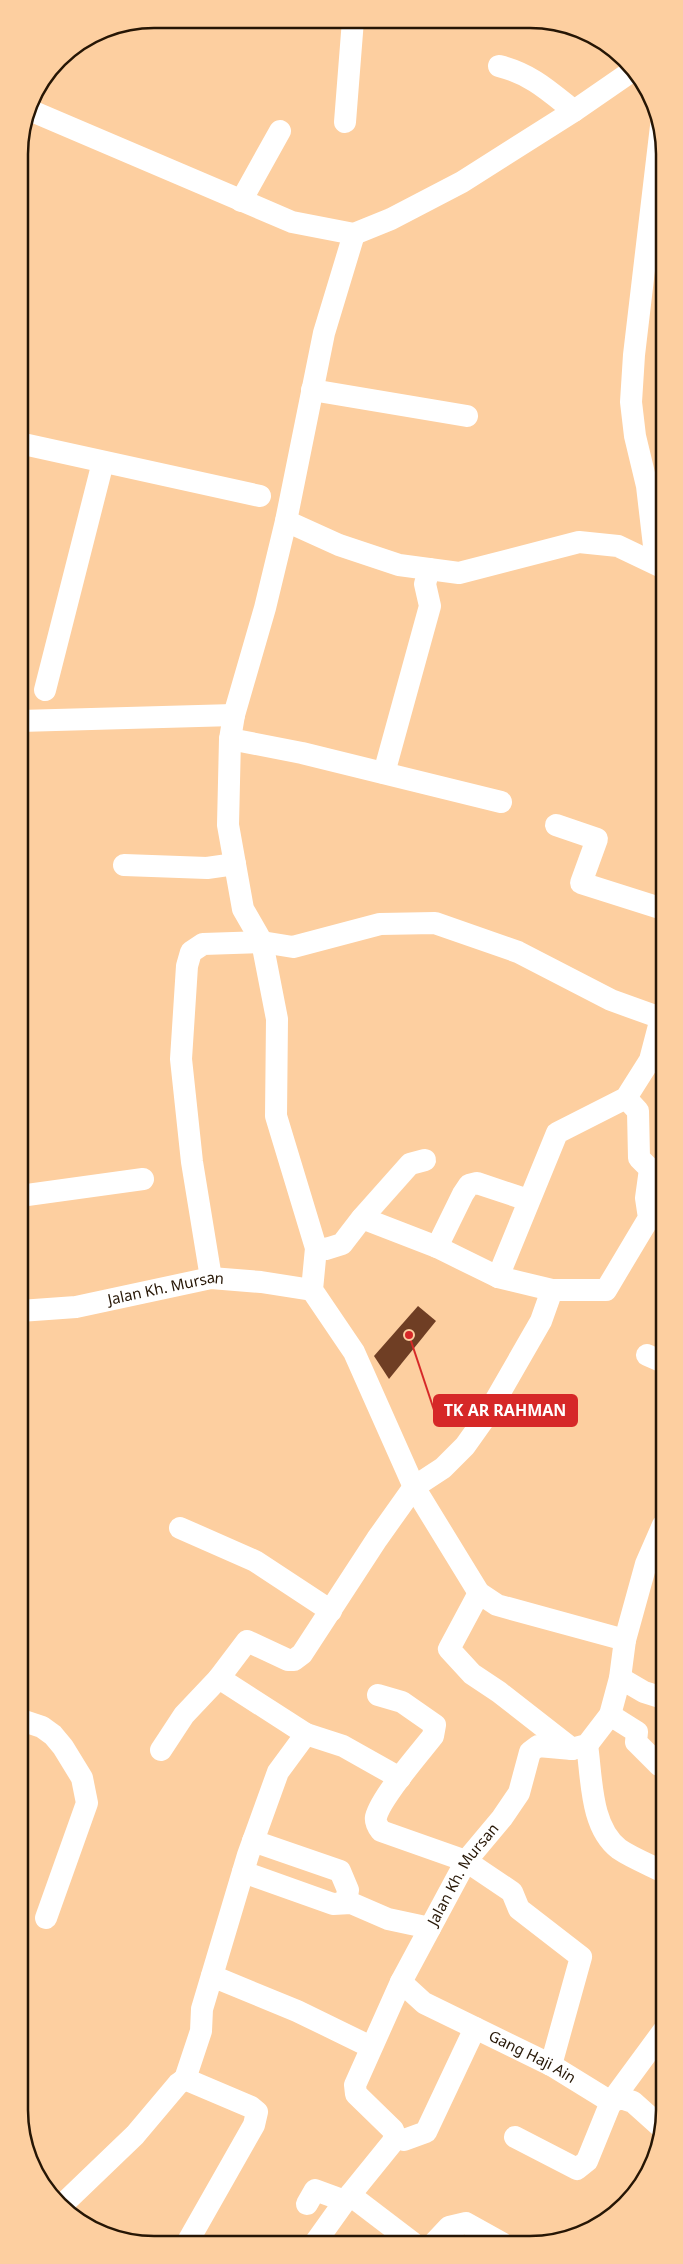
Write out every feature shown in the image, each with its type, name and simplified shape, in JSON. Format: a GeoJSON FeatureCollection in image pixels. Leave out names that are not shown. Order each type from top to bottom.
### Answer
{"type":"FeatureCollection","features":[{"type":"Feature","properties":{"kind":"street"},"geometry":{"type":"LineString","coordinates":[[345,122],[352,28]]}},
{"type":"Feature","properties":{"kind":"street"},"geometry":{"type":"LineString","coordinates":[[499,66],[519,71],[536,81],[574,112]]}},
{"type":"Feature","properties":{"kind":"street"},"geometry":{"type":"LineString","coordinates":[[35,112],[292,222],[354,234],[391,219],[462,182],[574,112],[628,74]]}},
{"type":"Feature","properties":{"kind":"street"},"geometry":{"type":"LineString","coordinates":[[241,201],[280,131]]}},
{"type":"Feature","properties":{"kind":"street"},"geometry":{"type":"LineString","coordinates":[[656,168],[634,355],[631,402],[635,436],[654,482],[656,512]]}},
{"type":"Feature","properties":{"kind":"street"},"geometry":{"type":"LineString","coordinates":[[354,234],[324,333],[286,521],[265,608],[234,715],[230,739],[228,825],[243,909],[262,942],[277,1019],[276,1116],[316,1248],[312,1290],[354,1352],[414,1487],[479,1593],[497,1605],[625,1640]]}},
{"type":"Feature","properties":{"kind":"street"},"geometry":{"type":"LineString","coordinates":[[312,390],[467,416]]}},
{"type":"Feature","properties":{"kind":"street"},"geometry":{"type":"LineString","coordinates":[[28,445],[260,496]]}},
{"type":"Feature","properties":{"kind":"street"},"geometry":{"type":"LineString","coordinates":[[45,690],[103,462]]}},
{"type":"Feature","properties":{"kind":"street"},"geometry":{"type":"LineString","coordinates":[[286,521],[339,545],[399,565],[459,573],[579,542],[618,546],[656,564]]}},
{"type":"Feature","properties":{"kind":"street"},"geometry":{"type":"LineString","coordinates":[[384,773],[430,606],[425,584],[429,569]]}},
{"type":"Feature","properties":{"kind":"street"},"geometry":{"type":"LineString","coordinates":[[28,721],[234,715]]}},
{"type":"Feature","properties":{"kind":"street"},"geometry":{"type":"LineString","coordinates":[[230,739],[384,773],[501,802]]}},
{"type":"Feature","properties":{"kind":"street"},"geometry":{"type":"LineString","coordinates":[[556,825],[597,839],[581,882],[656,907]]}},
{"type":"Feature","properties":{"kind":"street"},"geometry":{"type":"LineString","coordinates":[[124,865],[206,868],[235,864]]}},
{"type":"Feature","properties":{"kind":"street"},"geometry":{"type":"LineString","coordinates":[[211,1278],[192,1162],[181,1059],[187,966],[191,952],[203,944],[262,942],[293,947],[380,924],[435,923],[518,952],[612,1000],[656,1014]]}},
{"type":"Feature","properties":{"kind":"street"},"geometry":{"type":"LineString","coordinates":[[498,1277],[557,1133],[626,1098],[650,1060],[656,1040]]}},
{"type":"Feature","properties":{"kind":"street"},"geometry":{"type":"LineString","coordinates":[[626,1098],[638,1111],[639,1158],[650,1170],[646,1198],[655,1214]]}},
{"type":"Feature","properties":{"kind":"street"},"geometry":{"type":"LineString","coordinates":[[316,1248],[326,1249],[342,1244],[362,1218],[410,1164],[425,1160]]}},
{"type":"Feature","properties":{"kind":"street"},"geometry":{"type":"LineString","coordinates":[[28,1195],[142,1179]]}},
{"type":"Feature","properties":{"kind":"street"},"geometry":{"type":"LineString","coordinates":[[437,1248],[463,1194],[469,1186],[477,1183],[528,1200]]}},
{"type":"Feature","properties":{"kind":"street"},"geometry":{"type":"LineString","coordinates":[[362,1218],[437,1248],[498,1277],[552,1290],[606,1290],[655,1216]]}},
{"type":"Feature","properties":{"kind":"street","name":"Jalan Kh. Mursan"},"geometry":{"type":"LineString","coordinates":[[28,1310],[76,1307],[211,1278],[261,1282],[312,1290]]}},
{"type":"Feature","properties":{"kind":"street"},"geometry":{"type":"LineString","coordinates":[[162,1750],[184,1716],[219,1678],[247,1641],[288,1660],[294,1660],[302,1654],[332,1611],[377,1539],[414,1487],[443,1468],[465,1446],[481,1423],[541,1321],[552,1290]]}},
{"type":"Feature","properties":{"kind":"street"},"geometry":{"type":"LineString","coordinates":[[180,1528],[255,1561],[332,1611]]}},
{"type":"Feature","properties":{"kind":"street"},"geometry":{"type":"LineString","coordinates":[[579,1747],[610,1715],[620,1678],[625,1640],[646,1564],[655,1542]]}},
{"type":"Feature","properties":{"kind":"street"},"geometry":{"type":"LineString","coordinates":[[479,1593],[449,1648],[472,1674],[579,1747],[597,1813],[608,1838],[620,1850],[655,1868]]}},
{"type":"Feature","properties":{"kind":"street"},"geometry":{"type":"LineString","coordinates":[[219,1678],[306,1734],[343,1746],[400,1778]]}},
{"type":"Feature","properties":{"kind":"street"},"geometry":{"type":"LineString","coordinates":[[620,1678],[644,1692],[655,1695]]}},
{"type":"Feature","properties":{"kind":"street"},"geometry":{"type":"LineString","coordinates":[[378,1695],[402,1702],[435,1725],[433,1736],[400,1778],[376,1817],[377,1826],[381,1831],[466,1861],[512,1892],[519,1909],[581,1956],[551,2065]]}},
{"type":"Feature","properties":{"kind":"street"},"geometry":{"type":"LineString","coordinates":[[610,1715],[637,1732],[636,1742],[655,1760]]}},
{"type":"Feature","properties":{"kind":"street"},"geometry":{"type":"LineString","coordinates":[[28,1722],[42,1727],[64,1747],[82,1778],[87,1803],[46,1918]]}},
{"type":"Feature","properties":{"kind":"street"},"geometry":{"type":"LineString","coordinates":[[66,2202],[136,2135],[166,2096],[185,2079],[201,2031],[202,2009],[253,1841],[278,1772],[306,1734]]}},
{"type":"Feature","properties":{"kind":"street","name":"Jalan Kh. Mursan"},"geometry":{"type":"LineString","coordinates":[[395,2136],[394,2130],[356,2094],[355,2085],[401,1982],[466,1861],[502,1818],[519,1793],[530,1752],[538,1746],[547,1745],[579,1747]]}},
{"type":"Feature","properties":{"kind":"street"},"geometry":{"type":"LineString","coordinates":[[253,1841],[340,1871],[348,1890],[346,1902]]}},
{"type":"Feature","properties":{"kind":"street"},"geometry":{"type":"LineString","coordinates":[[243,1872],[333,1904],[346,1902],[388,1919],[430,1928]]}},
{"type":"Feature","properties":{"kind":"street"},"geometry":{"type":"LineString","coordinates":[[212,1976],[297,2011],[371,2047]]}},
{"type":"Feature","properties":{"kind":"street","name":"Gang Haji Ain"},"geometry":{"type":"LineString","coordinates":[[401,1982],[424,2002],[551,2065],[611,2102],[621,2098],[633,2102],[655,2121]]}},
{"type":"Feature","properties":{"kind":"street"},"geometry":{"type":"LineString","coordinates":[[320,2236],[347,2198],[392,2144],[395,2136],[404,2140],[426,2132],[475,2028]]}},
{"type":"Feature","properties":{"kind":"street"},"geometry":{"type":"LineString","coordinates":[[515,2137],[577,2169],[587,2161],[611,2102],[655,2042]]}},
{"type":"Feature","properties":{"kind":"street"},"geometry":{"type":"LineString","coordinates":[[185,2079],[216,2090],[251,2106],[257,2112],[254,2125],[191,2236]]}},
{"type":"Feature","properties":{"kind":"street"},"geometry":{"type":"LineString","coordinates":[[307,2204],[315,2190],[347,2198],[404,2236]]}},
{"type":"Feature","properties":{"kind":"street"},"geometry":{"type":"LineString","coordinates":[[441,2236],[449,2227],[466,2223],[489,2236]]}},
{"type":"Feature","properties":{"kind":"building"},"geometry":{"type":"Polygon","coordinates":[[[418,1306],[436,1321],[389,1379],[374,1356],[418,1306]]]}},
{"type":"Feature","properties":{"kind":"place","name":"TK AR RAHMAN"},"geometry":{"type":"Point","coordinates":[409,1335]}}]}
